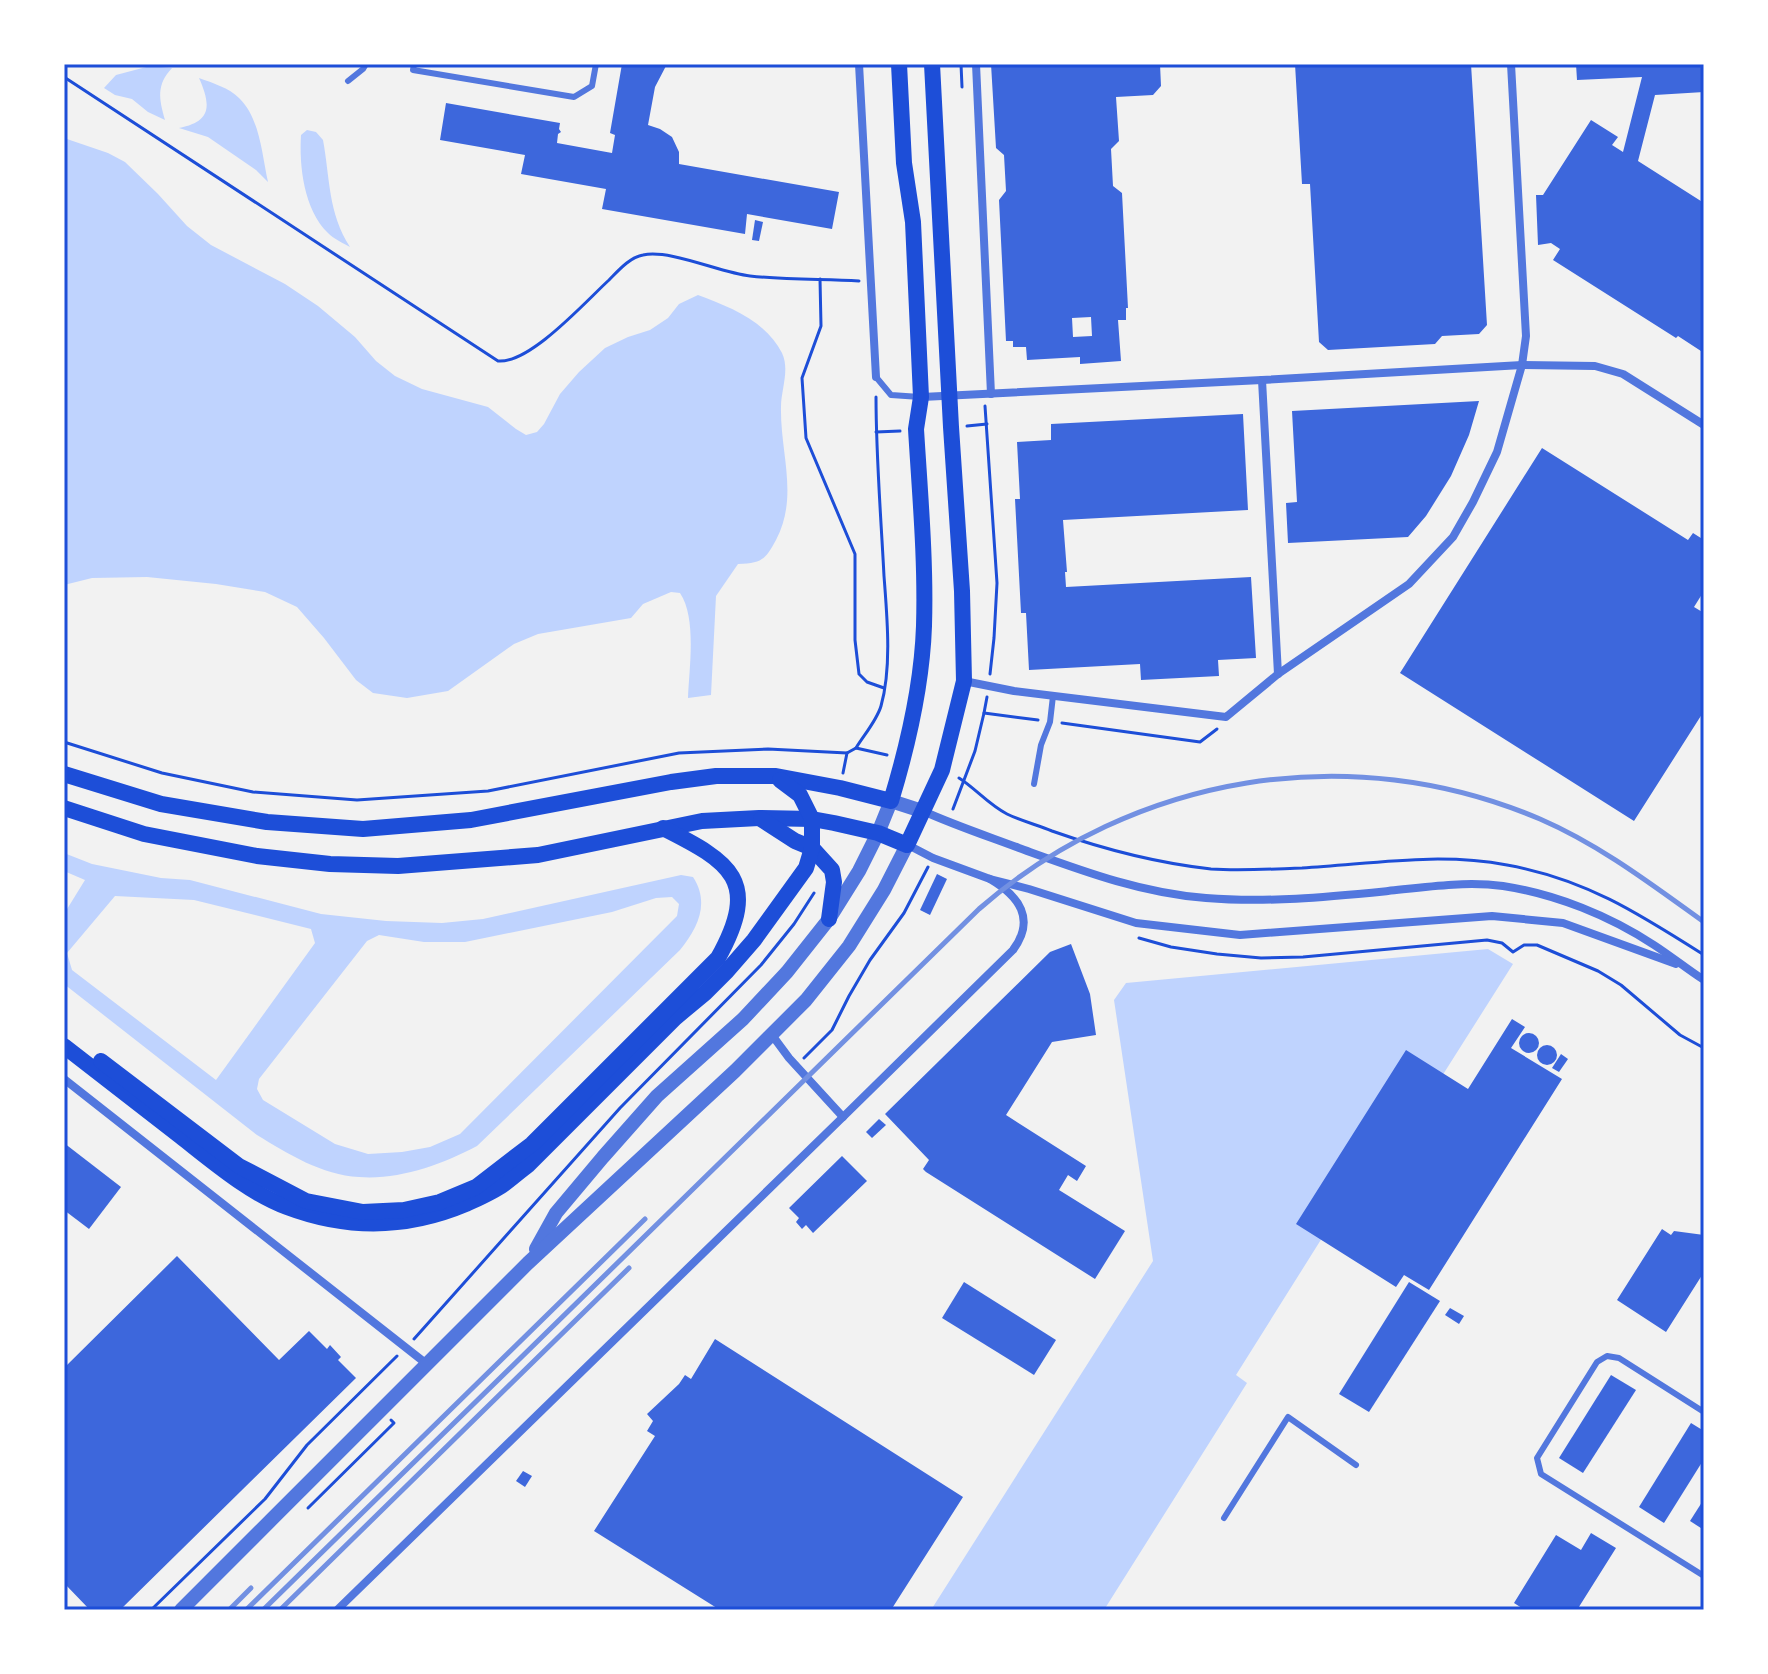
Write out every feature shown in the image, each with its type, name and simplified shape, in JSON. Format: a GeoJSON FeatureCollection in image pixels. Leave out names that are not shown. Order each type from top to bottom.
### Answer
{"type":"FeatureCollection","features":[{"type":"Feature","properties":{"kind":"main road"},"geometry":{"type":"LineString","coordinates":[[64,774],[161,804],[267,822],[363,829],[471,820],[716,776],[776,776],[891,801],[918,687],[924,627],[916,429],[921,397],[913,222],[904,163],[899,64]]}},
{"type":"Feature","properties":{"kind":"main road"},"geometry":{"type":"LineString","coordinates":[[64,808],[144,834],[257,856],[330,864],[398,866],[538,855],[702,821],[759,818],[812,819],[878,833],[907,845],[942,770],[964,681],[962,591],[932,64]]}},
{"type":"Feature","properties":{"kind":"main road"},"geometry":{"type":"LineString","coordinates":[[64,1046],[213,1162],[285,1207],[331,1220],[373,1224],[403,1223],[446,1212],[502,1185],[528,1165],[675,1018],[705,993],[754,940],[806,868],[812,848],[812,819],[800,795],[776,776]]}},
{"type":"Feature","properties":{"kind":"main road"},"geometry":{"type":"LineString","coordinates":[[759,818],[812,848],[832,870],[834,882],[829,919]]}},
{"type":"Feature","properties":{"kind":"main road"},"geometry":{"type":"LineString","coordinates":[[64,1033],[239,1166],[306,1201],[363,1212],[404,1210],[440,1202],[476,1187],[532,1144],[718,958],[737,919],[738,893],[733,879],[725,865],[715,857],[663,828]]}},
{"type":"Feature","properties":{"kind":"street"},"geometry":{"type":"LineString","coordinates":[[859,64],[876,377]]}},
{"type":"Feature","properties":{"kind":"street"},"geometry":{"type":"LineString","coordinates":[[976,64],[991,394]]}},
{"type":"Feature","properties":{"kind":"street"},"geometry":{"type":"LineString","coordinates":[[964,681],[1014,691],[1226,717],[1278,674],[1409,584],[1453,537],[1497,452],[1522,365],[1526,336],[1511,64]]}},
{"type":"Feature","properties":{"kind":"street"},"geometry":{"type":"LineString","coordinates":[[921,397],[1522,365],[1595,366],[1623,374],[1704,425]]}},
{"type":"Feature","properties":{"kind":"street"},"geometry":{"type":"LineString","coordinates":[[1262,380],[1278,674]]}},
{"type":"Feature","properties":{"kind":"street"},"geometry":{"type":"LineString","coordinates":[[528,1263],[556,1213],[603,1157],[657,1096],[743,1019],[787,972],[829,919],[859,871],[891,801],[1119,883],[1206,898],[1307,899],[1422,888],[1501,886],[1548,896],[1625,927],[1704,980]]}},
{"type":"Feature","properties":{"kind":"street"},"geometry":{"type":"LineString","coordinates":[[181,1610],[528,1263],[806,1000],[849,946],[884,890],[907,845],[990,879],[1136,923],[1240,935],[1492,916],[1563,923],[1682,966]]}},
{"type":"Feature","properties":{"kind":"street"},"geometry":{"type":"LineString","coordinates":[[337,1610],[1013,950],[1023,928],[1024,916],[1014,896],[990,879]]}},
{"type":"Feature","properties":{"kind":"street"},"geometry":{"type":"LineString","coordinates":[[772,1035],[843,1117]]}},
{"type":"Feature","properties":{"kind":"street"},"geometry":{"type":"LineString","coordinates":[[64,1079],[428,1365]]}},
{"type":"Feature","properties":{"kind":"lane"},"geometry":{"type":"LineString","coordinates":[[348,81],[366,64]]}},
{"type":"Feature","properties":{"kind":"lane"},"geometry":{"type":"LineString","coordinates":[[414,64],[413,70],[574,97],[592,86],[596,64]]}},
{"type":"Feature","properties":{"kind":"lane"},"geometry":{"type":"LineString","coordinates":[[876,377],[891,395],[921,397]]}},
{"type":"Feature","properties":{"kind":"lane"},"geometry":{"type":"LineString","coordinates":[[1034,784],[1041,745],[1050,722],[1053,696]]}},
{"type":"Feature","properties":{"kind":"lane"},"geometry":{"type":"LineString","coordinates":[[1704,1412],[1619,1358],[1607,1356],[1597,1362],[1537,1458],[1541,1474],[1704,1576]]}},
{"type":"Feature","properties":{"kind":"lane"},"geometry":{"type":"LineString","coordinates":[[1224,1518],[1288,1417],[1356,1465]]}},
{"type":"Feature","properties":{"kind":"path"},"geometry":{"type":"LineString","coordinates":[[64,77],[498,361],[513,359],[545,340],[620,269],[643,254],[659,254],[748,276],[871,281]]}},
{"type":"Feature","properties":{"kind":"path"},"geometry":{"type":"LineString","coordinates":[[820,279],[821,326],[802,378],[806,438],[855,554],[855,640],[859,674],[867,682],[884,688]]}},
{"type":"Feature","properties":{"kind":"path"},"geometry":{"type":"LineString","coordinates":[[856,748],[880,709],[884,688],[887,613],[876,432],[876,377]]}},
{"type":"Feature","properties":{"kind":"path"},"geometry":{"type":"LineString","coordinates":[[64,742],[162,773],[253,792],[357,800],[488,791],[679,753],[768,749],[847,753]]}},
{"type":"Feature","properties":{"kind":"path"},"geometry":{"type":"LineString","coordinates":[[964,781],[1005,813],[1056,832],[1104,849],[1212,869],[1302,868],[1416,858],[1505,865],[1536,871],[1570,881],[1620,903],[1704,955]]}},
{"type":"Feature","properties":{"kind":"path"},"geometry":{"type":"LineString","coordinates":[[1130,935],[1171,947],[1261,958],[1487,940],[1502,943],[1513,952],[1524,945],[1537,945],[1568,956],[1621,985],[1680,1035],[1704,1048]]}},
{"type":"Feature","properties":{"kind":"path"},"geometry":{"type":"LineString","coordinates":[[151,1610],[265,1499],[307,1445],[406,1348]]}},
{"type":"Feature","properties":{"kind":"water"},"geometry":{"type":"Polygon","coordinates":[[[150,66],[172,68],[163,80],[160,92],[165,120],[132,99],[115,95],[104,88],[116,75],[150,66]]]}},
{"type":"Feature","properties":{"kind":"water"},"geometry":{"type":"Polygon","coordinates":[[[199,78],[230,91],[246,106],[259,137],[268,182],[208,137],[179,128],[198,121],[206,111],[206,96],[199,78]]]}},
{"type":"Feature","properties":{"kind":"water"},"geometry":{"type":"Polygon","coordinates":[[[307,130],[316,132],[323,140],[337,221],[350,247],[328,233],[308,200],[302,174],[301,147],[301,135],[307,130]]]}},
{"type":"Feature","properties":{"kind":"water"},"geometry":{"type":"Polygon","coordinates":[[[64,138],[125,162],[187,226],[211,245],[285,284],[318,306],[395,376],[422,389],[488,407],[526,435],[537,432],[560,394],[605,348],[650,330],[668,318],[679,304],[698,295],[734,310],[767,332],[782,353],[785,366],[781,424],[787,474],[786,507],[783,524],[769,552],[753,563],[738,564],[716,596],[711,695],[688,698],[689,616],[680,593],[671,592],[643,604],[631,618],[538,634],[514,644],[448,691],[407,698],[373,693],[356,680],[297,607],[265,592],[147,577],[92,578],[64,585],[64,138]]]}},
{"type":"Feature","properties":{"kind":"water"},"geometry":{"type":"Polygon","coordinates":[[[64,853],[92,864],[161,878],[190,880],[321,914],[386,921],[442,923],[483,919],[681,875],[693,877],[701,896],[701,906],[697,924],[680,950],[477,1146],[420,1170],[389,1176],[359,1177],[319,1168],[257,1135],[64,984],[64,914],[85,880],[64,871],[64,853]],[[115,896],[67,953],[72,970],[216,1080],[315,943],[311,929],[194,900],[115,896]],[[672,897],[656,898],[612,912],[465,942],[424,942],[379,935],[367,941],[259,1079],[257,1089],[263,1100],[335,1144],[368,1154],[430,1147],[460,1134],[677,916],[679,904],[672,897]]]}},
{"type":"Feature","properties":{"kind":"water"},"geometry":{"type":"Polygon","coordinates":[[[1488,949],[1513,964],[1392,1155],[1376,1152],[1236,1375],[1247,1383],[1104,1610],[931,1610],[1153,1261],[1114,1000],[1126,983],[1488,949]]]}},
{"type":"Feature","properties":{"kind":"building"},"geometry":{"type":"Polygon","coordinates":[[[622,64],[667,64],[655,87],[648,125],[672,137],[679,152],[679,164],[839,192],[832,229],[747,214],[745,234],[602,209],[606,189],[521,174],[525,155],[440,140],[446,103],[560,123],[557,143],[612,153],[615,135],[610,133],[622,64]]]}},
{"type":"Feature","properties":{"kind":"building"},"geometry":{"type":"Polygon","coordinates":[[[991,64],[1160,64],[1161,86],[1153,95],[1116,97],[1119,141],[1111,149],[1113,186],[1122,193],[1128,308],[1126,320],[1118,320],[1121,361],[1080,364],[1080,357],[1027,360],[1026,347],[1013,347],[1013,341],[1006,341],[999,200],[1006,191],[1004,155],[996,148],[991,64]],[[1091,317],[1072,318],[1073,337],[1092,336],[1091,317]]]}},
{"type":"Feature","properties":{"kind":"building"},"geometry":{"type":"Polygon","coordinates":[[[1295,64],[1471,64],[1487,325],[1479,334],[1442,336],[1435,344],[1328,350],[1319,342],[1310,184],[1302,184],[1295,64]]]}},
{"type":"Feature","properties":{"kind":"building"},"geometry":{"type":"Polygon","coordinates":[[[1576,64],[1704,64],[1704,92],[1655,95],[1638,161],[1704,203],[1704,353],[1553,260],[1560,249],[1551,243],[1538,245],[1536,195],[1543,195],[1591,120],[1618,137],[1612,145],[1623,152],[1642,77],[1577,80],[1576,64]]]}},
{"type":"Feature","properties":{"kind":"building"},"geometry":{"type":"Polygon","coordinates":[[[755,220],[763,222],[759,241],[752,240],[755,220]]]}},
{"type":"Feature","properties":{"kind":"building"},"geometry":{"type":"Polygon","coordinates":[[[1479,401],[1469,435],[1451,476],[1426,516],[1408,537],[1288,543],[1286,503],[1297,502],[1292,411],[1479,401]]]}},
{"type":"Feature","properties":{"kind":"building"},"geometry":{"type":"Polygon","coordinates":[[[1243,414],[1248,510],[1063,520],[1065,572],[1066,587],[1251,577],[1256,658],[1218,660],[1219,676],[1141,680],[1140,664],[1029,670],[1026,613],[1021,613],[1015,499],[1020,499],[1017,442],[1051,440],[1051,424],[1243,414]]]}},
{"type":"Feature","properties":{"kind":"building"},"geometry":{"type":"Polygon","coordinates":[[[1542,448],[1688,540],[1693,533],[1704,540],[1704,591],[1694,607],[1704,613],[1704,711],[1634,821],[1400,673],[1542,448]]]}},
{"type":"Feature","properties":{"kind":"building"},"geometry":{"type":"Polygon","coordinates":[[[937,874],[947,879],[930,915],[920,910],[937,874]]]}},
{"type":"Feature","properties":{"kind":"building"},"geometry":{"type":"Polygon","coordinates":[[[1071,944],[1090,994],[1096,1035],[1052,1042],[1006,1115],[1086,1166],[1077,1181],[1068,1175],[1059,1190],[1125,1231],[1095,1279],[926,1172],[923,1169],[929,1160],[885,1114],[1050,952],[1071,944]]]}},
{"type":"Feature","properties":{"kind":"building"},"geometry":{"type":"Polygon","coordinates":[[[1512,1019],[1525,1027],[1511,1048],[1562,1079],[1429,1290],[1404,1275],[1396,1287],[1296,1224],[1406,1050],[1468,1089],[1512,1019]]]}},
{"type":"Feature","properties":{"kind":"building"},"geometry":{"type":"Polygon","coordinates":[[[1529,1033],[1536,1036],[1539,1043],[1536,1050],[1529,1053],[1522,1050],[1519,1043],[1522,1036],[1529,1033]]]}},
{"type":"Feature","properties":{"kind":"building"},"geometry":{"type":"Polygon","coordinates":[[[1547,1045],[1554,1048],[1557,1055],[1554,1062],[1547,1065],[1540,1062],[1537,1055],[1540,1048],[1547,1045]]]}},
{"type":"Feature","properties":{"kind":"building"},"geometry":{"type":"Polygon","coordinates":[[[1561,1054],[1568,1059],[1559,1072],[1552,1068],[1561,1054]]]}},
{"type":"Feature","properties":{"kind":"building"},"geometry":{"type":"Polygon","coordinates":[[[879,1119],[886,1125],[872,1138],[866,1132],[879,1119]]]}},
{"type":"Feature","properties":{"kind":"building"},"geometry":{"type":"Polygon","coordinates":[[[64,1143],[121,1187],[89,1229],[64,1210],[64,1143]]]}},
{"type":"Feature","properties":{"kind":"building"},"geometry":{"type":"Polygon","coordinates":[[[842,1156],[867,1181],[813,1233],[806,1225],[802,1229],[796,1222],[799,1218],[789,1208],[842,1156]]]}},
{"type":"Feature","properties":{"kind":"building"},"geometry":{"type":"Polygon","coordinates":[[[1662,1229],[1671,1235],[1674,1231],[1704,1235],[1704,1272],[1666,1332],[1617,1300],[1662,1229]]]}},
{"type":"Feature","properties":{"kind":"building"},"geometry":{"type":"Polygon","coordinates":[[[177,1256],[279,1360],[309,1331],[327,1349],[330,1345],[341,1357],[338,1360],[356,1378],[120,1610],[90,1610],[64,1583],[64,1368],[177,1256]]]}},
{"type":"Feature","properties":{"kind":"building"},"geometry":{"type":"Polygon","coordinates":[[[964,1282],[1056,1340],[1034,1375],[942,1318],[964,1282]]]}},
{"type":"Feature","properties":{"kind":"building"},"geometry":{"type":"Polygon","coordinates":[[[1409,1282],[1440,1301],[1369,1412],[1339,1394],[1409,1282]]]}},
{"type":"Feature","properties":{"kind":"building"},"geometry":{"type":"Polygon","coordinates":[[[1450,1308],[1464,1316],[1459,1324],[1445,1315],[1450,1308]]]}},
{"type":"Feature","properties":{"kind":"building"},"geometry":{"type":"Polygon","coordinates":[[[715,1339],[963,1497],[891,1610],[720,1610],[594,1531],[655,1436],[647,1431],[653,1421],[647,1414],[685,1375],[691,1379],[715,1339]]]}},
{"type":"Feature","properties":{"kind":"building"},"geometry":{"type":"Polygon","coordinates":[[[1611,1375],[1636,1390],[1583,1473],[1559,1458],[1611,1375]]]}},
{"type":"Feature","properties":{"kind":"building"},"geometry":{"type":"Polygon","coordinates":[[[1691,1423],[1704,1431],[1704,1459],[1664,1523],[1639,1507],[1691,1423]]]}},
{"type":"Feature","properties":{"kind":"building"},"geometry":{"type":"Polygon","coordinates":[[[523,1471],[532,1476],[525,1487],[516,1481],[523,1471]]]}},
{"type":"Feature","properties":{"kind":"building"},"geometry":{"type":"Polygon","coordinates":[[[1704,1499],[1704,1530],[1690,1521],[1704,1499]]]}},
{"type":"Feature","properties":{"kind":"building"},"geometry":{"type":"Polygon","coordinates":[[[1591,1533],[1616,1548],[1577,1610],[1525,1610],[1514,1603],[1556,1535],[1581,1550],[1591,1533]]]}},
{"type":"Feature","properties":{"kind":"railway"},"geometry":{"type":"LineString","coordinates":[[263,1610],[979,909],[1040,863],[1105,827],[1175,800],[1247,783],[1320,776],[1394,780],[1468,794],[1562,829],[1604,853],[1704,922]]}},
{"type":"Feature","properties":{"kind":"railway"},"geometry":{"type":"LineString","coordinates":[[246,1610],[645,1219]]}},
{"type":"Feature","properties":{"kind":"railway"},"geometry":{"type":"LineString","coordinates":[[280,1610],[629,1268]]}},
{"type":"Feature","properties":{"kind":"railway"},"geometry":{"type":"LineString","coordinates":[[229,1610],[251,1588]]}}]}
